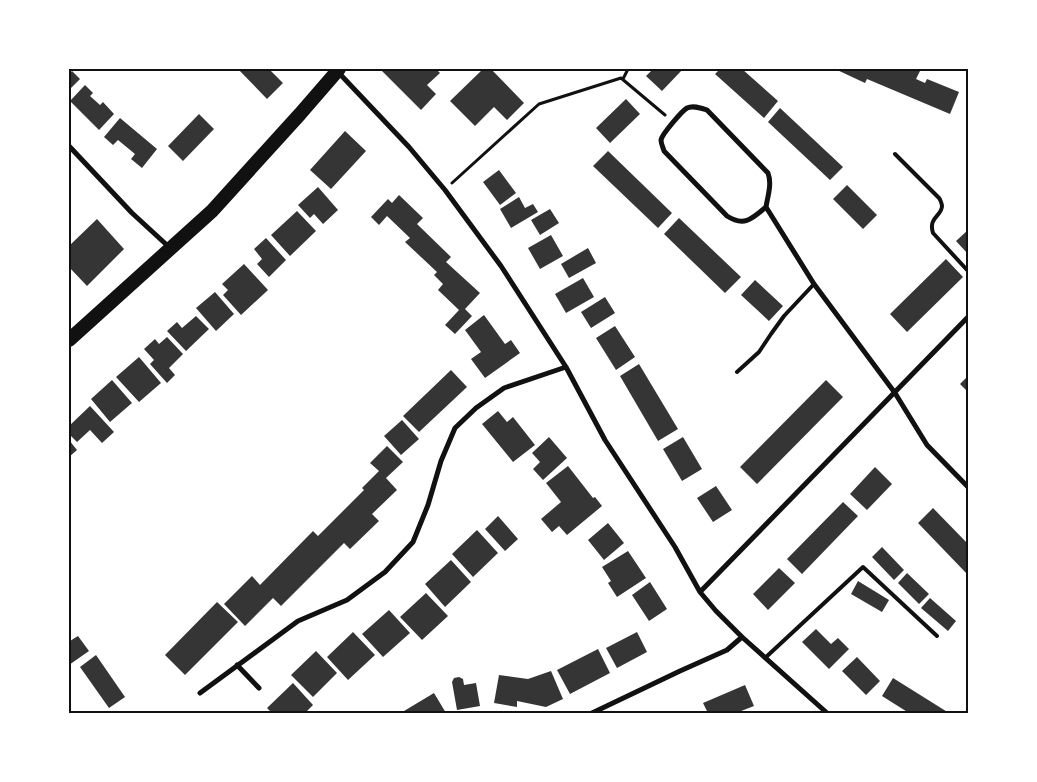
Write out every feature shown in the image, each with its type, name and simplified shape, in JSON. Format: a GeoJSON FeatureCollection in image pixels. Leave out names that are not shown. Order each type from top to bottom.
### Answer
{"type":"FeatureCollection","features":[{"type":"Feature","properties":{"kind":"highway"},"geometry":{"type":"LineString","coordinates":[[69,340],[212,211],[338,70]]}},
{"type":"Feature","properties":{"kind":"street"},"geometry":{"type":"LineString","coordinates":[[338,70],[409,147],[445,190],[501,266],[566,367],[605,440],[675,547],[700,592],[742,637],[827,713]]}},
{"type":"Feature","properties":{"kind":"street"},"geometry":{"type":"LineString","coordinates":[[697,107],[707,110],[768,173],[770,186],[766,207],[752,219],[744,221],[734,220],[726,216],[664,151],[661,137],[687,108],[697,107]]}},
{"type":"Feature","properties":{"kind":"street"},"geometry":{"type":"LineString","coordinates":[[69,146],[132,213],[170,248]]}},
{"type":"Feature","properties":{"kind":"street"},"geometry":{"type":"LineString","coordinates":[[766,207],[814,284],[894,393],[927,445],[968,488]]}},
{"type":"Feature","properties":{"kind":"street"},"geometry":{"type":"LineString","coordinates":[[700,592],[968,317]]}},
{"type":"Feature","properties":{"kind":"street"},"geometry":{"type":"LineString","coordinates":[[200,693],[298,621],[346,600],[385,572],[413,542],[455,428],[476,408],[504,388],[566,367]]}},
{"type":"Feature","properties":{"kind":"street"},"geometry":{"type":"LineString","coordinates":[[592,713],[727,650],[742,637]]}},
{"type":"Feature","properties":{"kind":"street"},"geometry":{"type":"LineString","coordinates":[[237,665],[258,688]]}},
{"type":"Feature","properties":{"kind":"lane"},"geometry":{"type":"LineString","coordinates":[[895,154],[939,198],[942,208],[932,222],[932,228],[934,233],[968,272]]}},
{"type":"Feature","properties":{"kind":"lane"},"geometry":{"type":"LineString","coordinates":[[737,372],[759,352],[784,316],[814,284]]}},
{"type":"Feature","properties":{"kind":"lane"},"geometry":{"type":"LineString","coordinates":[[765,658],[863,567],[937,636]]}},
{"type":"Feature","properties":{"kind":"path"},"geometry":{"type":"LineString","coordinates":[[623,79],[628,69]]}},
{"type":"Feature","properties":{"kind":"path"},"geometry":{"type":"LineString","coordinates":[[445,190],[539,104],[621,78],[673,122]]}},
{"type":"Feature","properties":{"kind":"building"},"geometry":{"type":"Polygon","coordinates":[[[238,69],[269,69],[283,83],[267,99],[238,69]]]}},
{"type":"Feature","properties":{"kind":"building"},"geometry":{"type":"Polygon","coordinates":[[[380,69],[436,69],[440,73],[427,85],[436,94],[421,110],[380,69]]]}},
{"type":"Feature","properties":{"kind":"building"},"geometry":{"type":"Polygon","coordinates":[[[483,69],[491,69],[524,103],[507,120],[494,107],[475,126],[450,101],[483,69]]]}},
{"type":"Feature","properties":{"kind":"building"},"geometry":{"type":"Polygon","coordinates":[[[653,69],[683,69],[662,91],[646,76],[653,69]]]}},
{"type":"Feature","properties":{"kind":"building"},"geometry":{"type":"Polygon","coordinates":[[[720,69],[742,69],[778,101],[764,118],[715,74],[720,69]]]}},
{"type":"Feature","properties":{"kind":"building"},"geometry":{"type":"Polygon","coordinates":[[[835,69],[915,69],[920,71],[916,79],[925,83],[927,79],[959,92],[950,114],[867,79],[865,83],[835,69]]]}},
{"type":"Feature","properties":{"kind":"building"},"geometry":{"type":"Polygon","coordinates":[[[72,71],[80,79],[69,90],[69,74],[72,71]]]}},
{"type":"Feature","properties":{"kind":"building"},"geometry":{"type":"Polygon","coordinates":[[[85,85],[93,93],[90,96],[100,105],[103,102],[114,114],[99,130],[70,101],[85,85]]]}},
{"type":"Feature","properties":{"kind":"building"},"geometry":{"type":"Polygon","coordinates":[[[626,99],[640,114],[610,143],[596,128],[626,99]]]}},
{"type":"Feature","properties":{"kind":"building"},"geometry":{"type":"Polygon","coordinates":[[[780,108],[843,167],[830,180],[768,122],[780,108]]]}},
{"type":"Feature","properties":{"kind":"building"},"geometry":{"type":"Polygon","coordinates":[[[199,114],[214,129],[183,161],[168,146],[199,114]]]}},
{"type":"Feature","properties":{"kind":"building"},"geometry":{"type":"Polygon","coordinates":[[[120,118],[157,149],[142,168],[131,159],[135,154],[118,140],[113,145],[104,137],[120,118]]]}},
{"type":"Feature","properties":{"kind":"building"},"geometry":{"type":"Polygon","coordinates":[[[345,131],[366,151],[331,189],[310,170],[345,131]]]}},
{"type":"Feature","properties":{"kind":"building"},"geometry":{"type":"Polygon","coordinates":[[[608,151],[672,213],[658,228],[593,166],[608,151]]]}},
{"type":"Feature","properties":{"kind":"building"},"geometry":{"type":"Polygon","coordinates":[[[499,170],[516,193],[500,205],[483,182],[499,170]]]}},
{"type":"Feature","properties":{"kind":"building"},"geometry":{"type":"Polygon","coordinates":[[[847,185],[877,215],[863,229],[833,199],[847,185]]]}},
{"type":"Feature","properties":{"kind":"building"},"geometry":{"type":"Polygon","coordinates":[[[318,187],[338,210],[323,224],[314,214],[310,218],[298,205],[318,187]]]}},
{"type":"Feature","properties":{"kind":"building"},"geometry":{"type":"Polygon","coordinates":[[[399,195],[423,218],[417,224],[451,257],[446,262],[480,293],[465,309],[472,316],[455,334],[445,325],[459,310],[438,290],[443,284],[434,275],[437,272],[405,242],[410,238],[387,216],[379,225],[371,217],[388,199],[392,203],[399,195]]]}},
{"type":"Feature","properties":{"kind":"building"},"geometry":{"type":"Polygon","coordinates":[[[519,197],[525,208],[533,204],[538,212],[511,228],[500,209],[519,197]]]}},
{"type":"Feature","properties":{"kind":"building"},"geometry":{"type":"Polygon","coordinates":[[[550,209],[559,223],[540,235],[531,220],[550,209]]]}},
{"type":"Feature","properties":{"kind":"building"},"geometry":{"type":"Polygon","coordinates":[[[297,211],[316,231],[290,256],[271,235],[297,211]]]}},
{"type":"Feature","properties":{"kind":"building"},"geometry":{"type":"Polygon","coordinates":[[[679,218],[741,277],[725,293],[664,234],[679,218]]]}},
{"type":"Feature","properties":{"kind":"building"},"geometry":{"type":"Polygon","coordinates":[[[97,219],[124,249],[87,286],[69,267],[69,246],[97,219]]]}},
{"type":"Feature","properties":{"kind":"building"},"geometry":{"type":"Polygon","coordinates":[[[968,230],[968,254],[956,241],[968,230]]]}},
{"type":"Feature","properties":{"kind":"building"},"geometry":{"type":"Polygon","coordinates":[[[551,235],[563,256],[540,269],[528,248],[551,235]]]}},
{"type":"Feature","properties":{"kind":"building"},"geometry":{"type":"Polygon","coordinates":[[[266,238],[286,260],[269,277],[257,264],[262,259],[254,249],[266,238]]]}},
{"type":"Feature","properties":{"kind":"building"},"geometry":{"type":"Polygon","coordinates":[[[588,248],[596,263],[569,278],[561,264],[588,248]]]}},
{"type":"Feature","properties":{"kind":"building"},"geometry":{"type":"Polygon","coordinates":[[[946,259],[963,277],[907,332],[890,314],[946,259]]]}},
{"type":"Feature","properties":{"kind":"building"},"geometry":{"type":"Polygon","coordinates":[[[244,264],[268,290],[241,315],[223,295],[228,290],[222,284],[244,264]]]}},
{"type":"Feature","properties":{"kind":"building"},"geometry":{"type":"Polygon","coordinates":[[[583,278],[594,297],[566,313],[555,294],[583,278]]]}},
{"type":"Feature","properties":{"kind":"building"},"geometry":{"type":"Polygon","coordinates":[[[755,280],[783,306],[769,321],[741,295],[755,280]]]}},
{"type":"Feature","properties":{"kind":"building"},"geometry":{"type":"Polygon","coordinates":[[[215,292],[234,314],[216,331],[196,308],[215,292]]]}},
{"type":"Feature","properties":{"kind":"building"},"geometry":{"type":"Polygon","coordinates":[[[605,297],[615,313],[591,328],[581,312],[605,297]]]}},
{"type":"Feature","properties":{"kind":"building"},"geometry":{"type":"Polygon","coordinates":[[[484,315],[505,344],[511,340],[520,353],[485,378],[471,359],[481,352],[465,330],[484,315]]]}},
{"type":"Feature","properties":{"kind":"building"},"geometry":{"type":"Polygon","coordinates":[[[196,316],[209,329],[186,351],[167,331],[177,322],[182,328],[196,316]]]}},
{"type":"Feature","properties":{"kind":"building"},"geometry":{"type":"Polygon","coordinates":[[[615,326],[635,357],[616,370],[596,338],[615,326]]]}},
{"type":"Feature","properties":{"kind":"building"},"geometry":{"type":"Polygon","coordinates":[[[167,337],[183,354],[169,368],[175,375],[167,383],[150,364],[154,360],[144,349],[155,339],[159,344],[167,337]]]}},
{"type":"Feature","properties":{"kind":"building"},"geometry":{"type":"Polygon","coordinates":[[[139,357],[161,383],[139,402],[116,377],[139,357]]]}},
{"type":"Feature","properties":{"kind":"building"},"geometry":{"type":"Polygon","coordinates":[[[639,364],[678,429],[658,441],[620,376],[639,364]]]}},
{"type":"Feature","properties":{"kind":"building"},"geometry":{"type":"Polygon","coordinates":[[[451,370],[467,387],[419,432],[403,416],[451,370]]]}},
{"type":"Feature","properties":{"kind":"building"},"geometry":{"type":"Polygon","coordinates":[[[968,376],[968,392],[960,384],[968,376]]]}},
{"type":"Feature","properties":{"kind":"building"},"geometry":{"type":"Polygon","coordinates":[[[112,380],[132,403],[110,422],[91,399],[112,380]]]}},
{"type":"Feature","properties":{"kind":"building"},"geometry":{"type":"Polygon","coordinates":[[[826,380],[843,397],[757,484],[740,467],[826,380]]]}},
{"type":"Feature","properties":{"kind":"building"},"geometry":{"type":"Polygon","coordinates":[[[90,406],[114,432],[102,443],[90,430],[77,442],[69,434],[69,426],[90,406]]]}},
{"type":"Feature","properties":{"kind":"building"},"geometry":{"type":"Polygon","coordinates":[[[498,411],[507,422],[513,417],[535,445],[513,462],[482,424],[498,411]]]}},
{"type":"Feature","properties":{"kind":"building"},"geometry":{"type":"Polygon","coordinates":[[[402,420],[419,439],[401,455],[384,436],[402,420]]]}},
{"type":"Feature","properties":{"kind":"building"},"geometry":{"type":"Polygon","coordinates":[[[549,437],[567,458],[543,480],[533,469],[540,462],[532,453],[549,437]]]}},
{"type":"Feature","properties":{"kind":"building"},"geometry":{"type":"Polygon","coordinates":[[[683,437],[702,469],[682,481],[663,449],[683,437]]]}},
{"type":"Feature","properties":{"kind":"building"},"geometry":{"type":"Polygon","coordinates":[[[69,440],[77,450],[69,457],[69,440]]]}},
{"type":"Feature","properties":{"kind":"building"},"geometry":{"type":"Polygon","coordinates":[[[387,446],[403,462],[386,478],[397,490],[372,514],[379,521],[350,549],[344,543],[281,606],[273,598],[245,626],[224,604],[252,576],[260,585],[313,531],[318,536],[364,490],[362,488],[379,471],[370,463],[387,446]]]}},
{"type":"Feature","properties":{"kind":"building"},"geometry":{"type":"Polygon","coordinates":[[[568,466],[593,498],[595,497],[602,506],[567,535],[559,526],[552,532],[541,519],[561,502],[546,483],[568,466]]]}},
{"type":"Feature","properties":{"kind":"building"},"geometry":{"type":"Polygon","coordinates":[[[875,467],[892,484],[867,510],[850,494],[875,467]]]}},
{"type":"Feature","properties":{"kind":"building"},"geometry":{"type":"Polygon","coordinates":[[[716,486],[732,510],[713,522],[697,498],[716,486]]]}},
{"type":"Feature","properties":{"kind":"building"},"geometry":{"type":"Polygon","coordinates":[[[843,502],[858,516],[802,574],[787,559],[843,502]]]}},
{"type":"Feature","properties":{"kind":"building"},"geometry":{"type":"Polygon","coordinates":[[[933,508],[968,544],[968,575],[918,523],[933,508]]]}},
{"type":"Feature","properties":{"kind":"building"},"geometry":{"type":"Polygon","coordinates":[[[498,516],[518,539],[505,551],[485,529],[498,516]]]}},
{"type":"Feature","properties":{"kind":"building"},"geometry":{"type":"Polygon","coordinates":[[[608,523],[624,543],[604,560],[588,540],[608,523]]]}},
{"type":"Feature","properties":{"kind":"building"},"geometry":{"type":"Polygon","coordinates":[[[477,530],[498,553],[473,577],[452,554],[477,530]]]}},
{"type":"Feature","properties":{"kind":"building"},"geometry":{"type":"Polygon","coordinates":[[[882,547],[904,570],[894,580],[872,557],[882,547]]]}},
{"type":"Feature","properties":{"kind":"building"},"geometry":{"type":"Polygon","coordinates":[[[628,551],[646,578],[617,597],[608,583],[611,581],[602,567],[628,551]]]}},
{"type":"Feature","properties":{"kind":"building"},"geometry":{"type":"Polygon","coordinates":[[[451,560],[471,582],[445,607],[425,584],[451,560]]]}},
{"type":"Feature","properties":{"kind":"building"},"geometry":{"type":"Polygon","coordinates":[[[779,568],[795,583],[768,610],[753,594],[779,568]]]}},
{"type":"Feature","properties":{"kind":"building"},"geometry":{"type":"Polygon","coordinates":[[[907,573],[929,594],[919,604],[898,583],[907,573]]]}},
{"type":"Feature","properties":{"kind":"building"},"geometry":{"type":"Polygon","coordinates":[[[858,581],[889,600],[882,612],[851,594],[858,581]]]}},
{"type":"Feature","properties":{"kind":"building"},"geometry":{"type":"Polygon","coordinates":[[[650,582],[667,609],[649,621],[632,595],[650,582]]]}},
{"type":"Feature","properties":{"kind":"building"},"geometry":{"type":"Polygon","coordinates":[[[426,593],[448,616],[422,640],[400,617],[426,593]]]}},
{"type":"Feature","properties":{"kind":"building"},"geometry":{"type":"Polygon","coordinates":[[[930,598],[956,621],[948,631],[921,608],[930,598]]]}},
{"type":"Feature","properties":{"kind":"building"},"geometry":{"type":"Polygon","coordinates":[[[217,602],[238,622],[185,675],[165,655],[217,602]]]}},
{"type":"Feature","properties":{"kind":"building"},"geometry":{"type":"Polygon","coordinates":[[[389,610],[410,633],[383,657],[362,634],[389,610]]]}},
{"type":"Feature","properties":{"kind":"building"},"geometry":{"type":"Polygon","coordinates":[[[816,629],[831,644],[838,638],[849,649],[829,669],[802,642],[816,629]]]}},
{"type":"Feature","properties":{"kind":"building"},"geometry":{"type":"Polygon","coordinates":[[[353,632],[375,655],[348,680],[327,657],[353,632]]]}},
{"type":"Feature","properties":{"kind":"building"},"geometry":{"type":"Polygon","coordinates":[[[637,632],[647,652],[617,668],[606,648],[637,632]]]}},
{"type":"Feature","properties":{"kind":"building"},"geometry":{"type":"Polygon","coordinates":[[[78,636],[89,651],[69,665],[69,639],[70,641],[78,636]]]}},
{"type":"Feature","properties":{"kind":"building"},"geometry":{"type":"Polygon","coordinates":[[[598,649],[610,673],[570,694],[557,670],[598,649]]]}},
{"type":"Feature","properties":{"kind":"building"},"geometry":{"type":"Polygon","coordinates":[[[316,651],[337,673],[313,697],[291,675],[316,651]]]}},
{"type":"Feature","properties":{"kind":"building"},"geometry":{"type":"Polygon","coordinates":[[[96,655],[125,697],[109,708],[80,667],[96,655]]]}},
{"type":"Feature","properties":{"kind":"building"},"geometry":{"type":"Polygon","coordinates":[[[857,657],[880,681],[866,695],[842,671],[857,657]]]}},
{"type":"Feature","properties":{"kind":"building"},"geometry":{"type":"Polygon","coordinates":[[[551,671],[563,699],[546,707],[517,701],[517,707],[494,703],[499,675],[528,679],[551,671]]]}},
{"type":"Feature","properties":{"kind":"building"},"geometry":{"type":"Polygon","coordinates":[[[459,677],[463,679],[464,685],[476,683],[480,706],[457,710],[452,682],[454,678],[459,677]]]}},
{"type":"Feature","properties":{"kind":"building"},"geometry":{"type":"Polygon","coordinates":[[[893,678],[949,713],[909,713],[882,696],[893,678]]]}},
{"type":"Feature","properties":{"kind":"building"},"geometry":{"type":"Polygon","coordinates":[[[293,683],[313,705],[305,713],[272,713],[267,708],[293,683]]]}},
{"type":"Feature","properties":{"kind":"building"},"geometry":{"type":"Polygon","coordinates":[[[745,685],[754,706],[736,713],[708,713],[703,703],[745,685]]]}},
{"type":"Feature","properties":{"kind":"building"},"geometry":{"type":"Polygon","coordinates":[[[434,693],[446,713],[405,713],[404,711],[434,693]]]}}]}
